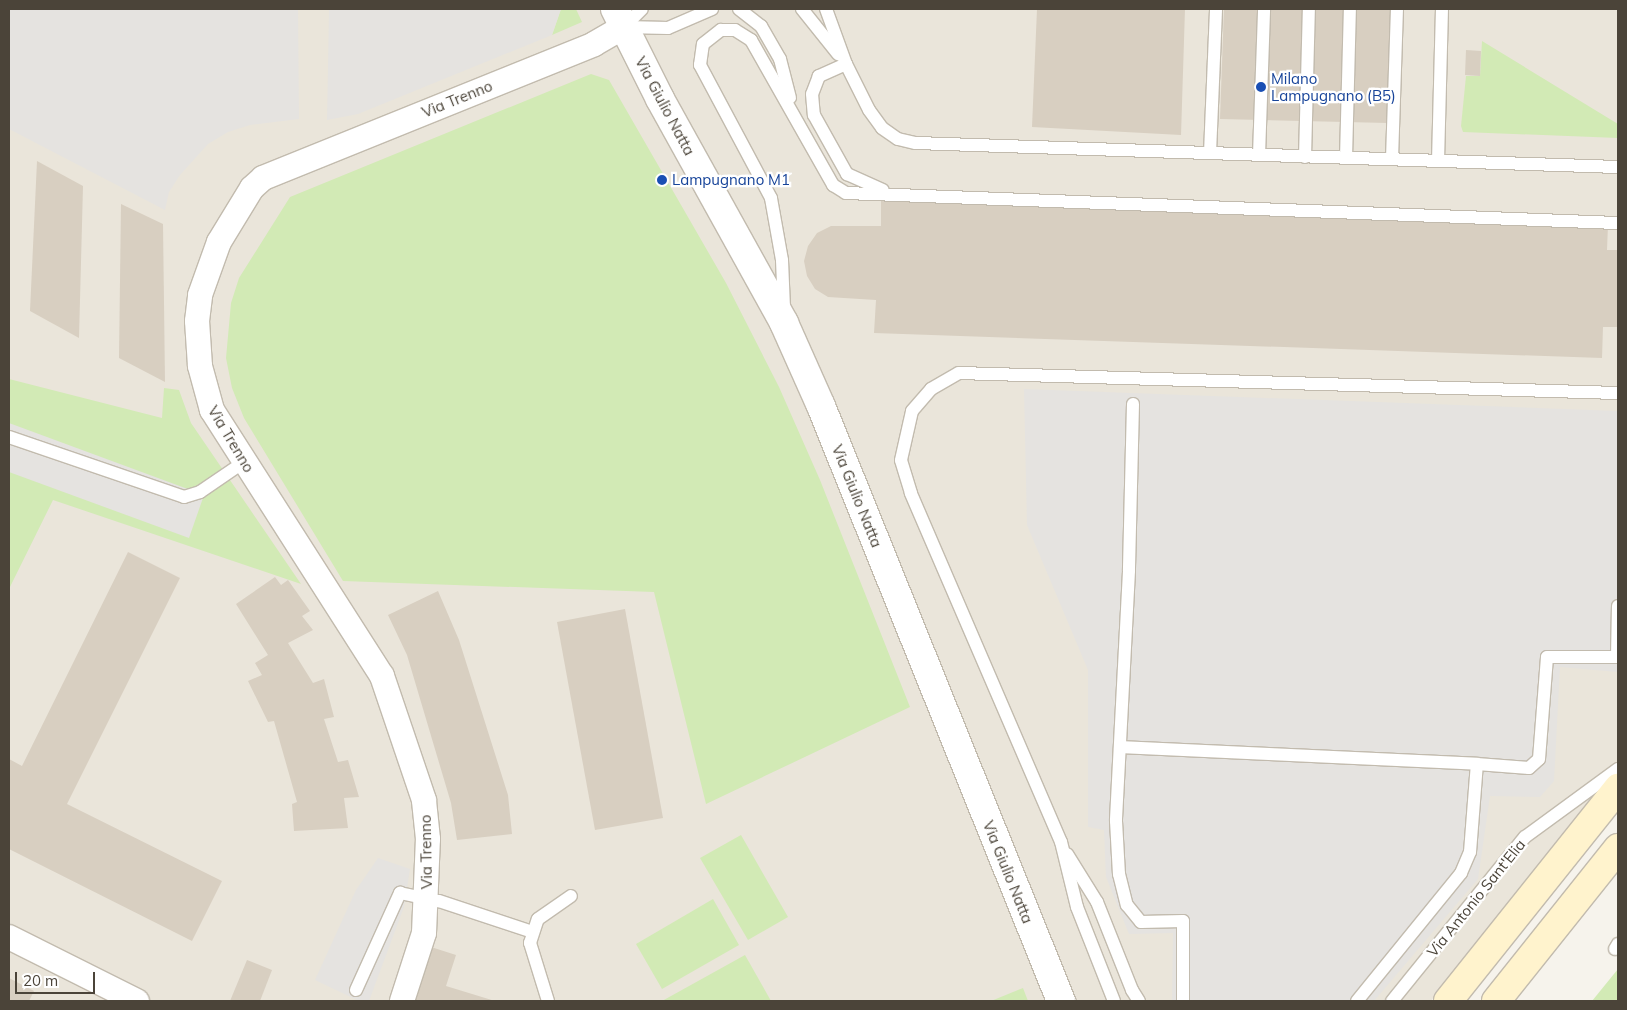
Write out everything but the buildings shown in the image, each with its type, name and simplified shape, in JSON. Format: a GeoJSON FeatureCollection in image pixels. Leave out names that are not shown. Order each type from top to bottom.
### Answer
{"type":"FeatureCollection","features":[{"type":"Feature","properties":{"kind":"main road"},"geometry":{"type":"LineString","coordinates":[[1448,1001],[1618,788]]}},
{"type":"Feature","properties":{"kind":"main road"},"geometry":{"type":"LineString","coordinates":[[1496,1001],[1618,848]]}},
{"type":"Feature","properties":{"kind":"street","name":"Via Giulio Natta"},"geometry":{"type":"LineString","coordinates":[[627,15],[660,99],[784,323],[821,406],[1061,1001]]}},
{"type":"Feature","properties":{"kind":"street","name":"Via Trenno"},"geometry":{"type":"LineString","coordinates":[[402,1001],[424,933],[427,899],[428,839],[424,800],[389,691],[324,580],[244,462],[207,398],[200,366],[197,321],[208,267],[219,242],[252,188],[273,173],[594,44],[627,15]]}},
{"type":"Feature","properties":{"kind":"street"},"geometry":{"type":"LineString","coordinates":[[9,937],[137,1001]]}},
{"type":"Feature","properties":{"kind":"lane"},"geometry":{"type":"LineString","coordinates":[[627,15],[668,28],[712,9]]}},
{"type":"Feature","properties":{"kind":"lane"},"geometry":{"type":"LineString","coordinates":[[739,9],[761,26],[780,59],[794,113]]}},
{"type":"Feature","properties":{"kind":"lane"},"geometry":{"type":"LineString","coordinates":[[802,9],[846,64]]}},
{"type":"Feature","properties":{"kind":"lane"},"geometry":{"type":"LineString","coordinates":[[826,9],[846,64],[869,110],[882,128],[898,139],[916,143],[1618,167]]}},
{"type":"Feature","properties":{"kind":"lane"},"geometry":{"type":"LineString","coordinates":[[1210,153],[1216,9]]}},
{"type":"Feature","properties":{"kind":"lane"},"geometry":{"type":"LineString","coordinates":[[1258,155],[1264,9]]}},
{"type":"Feature","properties":{"kind":"lane"},"geometry":{"type":"LineString","coordinates":[[1305,156],[1309,9]]}},
{"type":"Feature","properties":{"kind":"lane"},"geometry":{"type":"LineString","coordinates":[[1346,158],[1350,9]]}},
{"type":"Feature","properties":{"kind":"lane"},"geometry":{"type":"LineString","coordinates":[[1392,159],[1397,9]]}},
{"type":"Feature","properties":{"kind":"lane"},"geometry":{"type":"LineString","coordinates":[[1438,161],[1442,9]]}},
{"type":"Feature","properties":{"kind":"lane"},"geometry":{"type":"LineString","coordinates":[[784,323],[782,260],[772,198],[701,69],[699,54],[705,40],[714,32],[726,29],[744,34],[794,113],[828,177],[839,190],[892,194],[1500,221],[1618,223]]}},
{"type":"Feature","properties":{"kind":"lane"},"geometry":{"type":"LineString","coordinates":[[846,64],[819,76],[812,94],[814,115],[847,174],[892,194]]}},
{"type":"Feature","properties":{"kind":"lane"},"geometry":{"type":"LineString","coordinates":[[1114,1001],[1077,907],[1060,842],[911,493],[901,460],[912,411],[931,389],[959,373],[1618,393]]}},
{"type":"Feature","properties":{"kind":"lane"},"geometry":{"type":"LineString","coordinates":[[1133,404],[1130,571],[1116,821],[1119,874],[1127,905],[1141,922],[1183,921],[1183,1001]]}},
{"type":"Feature","properties":{"kind":"lane"},"geometry":{"type":"LineString","coordinates":[[9,437],[184,498],[200,492],[244,462]]}},
{"type":"Feature","properties":{"kind":"lane"},"geometry":{"type":"LineString","coordinates":[[1120,747],[1529,768],[1539,759],[1547,657],[1617,658],[1618,606]]}},
{"type":"Feature","properties":{"kind":"lane"},"geometry":{"type":"LineString","coordinates":[[1357,1001],[1461,873],[1470,852],[1477,764]]}},
{"type":"Feature","properties":{"kind":"lane","name":"Via Antonio Sant'Elia"},"geometry":{"type":"LineString","coordinates":[[1392,1001],[1525,837],[1618,769]]}},
{"type":"Feature","properties":{"kind":"lane"},"geometry":{"type":"LineString","coordinates":[[1060,842],[1097,902],[1132,990],[1140,1001]]}},
{"type":"Feature","properties":{"kind":"lane"},"geometry":{"type":"LineString","coordinates":[[356,990],[400,893],[427,899],[533,932]]}},
{"type":"Feature","properties":{"kind":"lane"},"geometry":{"type":"LineString","coordinates":[[548,1001],[530,943],[538,919],[571,896]]}},
{"type":"Feature","properties":{"kind":"shaded area"},"geometry":{"type":"Polygon","coordinates":[[[9,9],[1618,9],[1618,765],[1431,1001],[9,1001],[9,9]]]}},
{"type":"Feature","properties":{"kind":"shaded area"},"geometry":{"type":"Polygon","coordinates":[[[9,9],[298,9],[299,119],[250,125],[228,132],[208,144],[180,175],[169,192],[165,210],[9,129],[9,9]]]}},
{"type":"Feature","properties":{"kind":"shaded area"},"geometry":{"type":"Polygon","coordinates":[[[329,9],[561,9],[552,35],[358,114],[327,120],[329,9]]]}},
{"type":"Feature","properties":{"kind":"shaded area"},"geometry":{"type":"Polygon","coordinates":[[[1024,389],[1618,411],[1618,672],[1560,667],[1554,781],[1540,797],[1490,796],[1478,879],[1374,1001],[1172,1001],[1173,933],[1129,934],[1106,877],[1104,830],[1088,827],[1088,670],[1027,525],[1024,389]]]}},
{"type":"Feature","properties":{"kind":"shaded area"},"geometry":{"type":"Polygon","coordinates":[[[9,423],[204,495],[189,538],[9,472],[9,423]]]}},
{"type":"Feature","properties":{"kind":"shaded area"},"geometry":{"type":"Polygon","coordinates":[[[378,858],[410,869],[404,907],[369,1001],[359,1001],[315,980],[356,890],[378,858]]]}},
{"type":"Feature","properties":{"kind":"green space"},"geometry":{"type":"Polygon","coordinates":[[[561,9],[576,9],[582,22],[552,35],[561,9]]]}},
{"type":"Feature","properties":{"kind":"green space"},"geometry":{"type":"Polygon","coordinates":[[[1482,41],[1618,124],[1618,138],[1463,132],[1461,126],[1466,76],[1480,76],[1482,41]]]}},
{"type":"Feature","properties":{"kind":"green space"},"geometry":{"type":"Polygon","coordinates":[[[591,74],[609,80],[726,283],[779,387],[820,480],[910,707],[706,804],[654,592],[343,581],[244,418],[232,388],[226,358],[231,303],[239,278],[290,197],[591,74]]]}},
{"type":"Feature","properties":{"kind":"green space"},"geometry":{"type":"Polygon","coordinates":[[[9,379],[162,418],[164,388],[179,390],[191,423],[301,584],[53,500],[9,589],[9,379]]]}},
{"type":"Feature","properties":{"kind":"green space"},"geometry":{"type":"Polygon","coordinates":[[[741,835],[788,917],[748,940],[700,858],[741,835]]]}},
{"type":"Feature","properties":{"kind":"green space"},"geometry":{"type":"Polygon","coordinates":[[[713,899],[739,945],[662,989],[636,944],[713,899]]]}},
{"type":"Feature","properties":{"kind":"green space"},"geometry":{"type":"Polygon","coordinates":[[[745,955],[771,1001],[662,1001],[745,955]]]}},
{"type":"Feature","properties":{"kind":"green space"},"geometry":{"type":"Polygon","coordinates":[[[1618,969],[1618,1001],[1592,1001],[1618,969]]]}},
{"type":"Feature","properties":{"kind":"green space"},"geometry":{"type":"Polygon","coordinates":[[[1023,988],[1028,1001],[991,1001],[1023,988]]]}},
{"type":"Feature","properties":{"kind":"place","name":"Milano Lampugnano (B5)"},"geometry":{"type":"Point","coordinates":[1261,87]}},
{"type":"Feature","properties":{"kind":"place","name":"Lampugnano M1"},"geometry":{"type":"Point","coordinates":[662,180]}}]}
